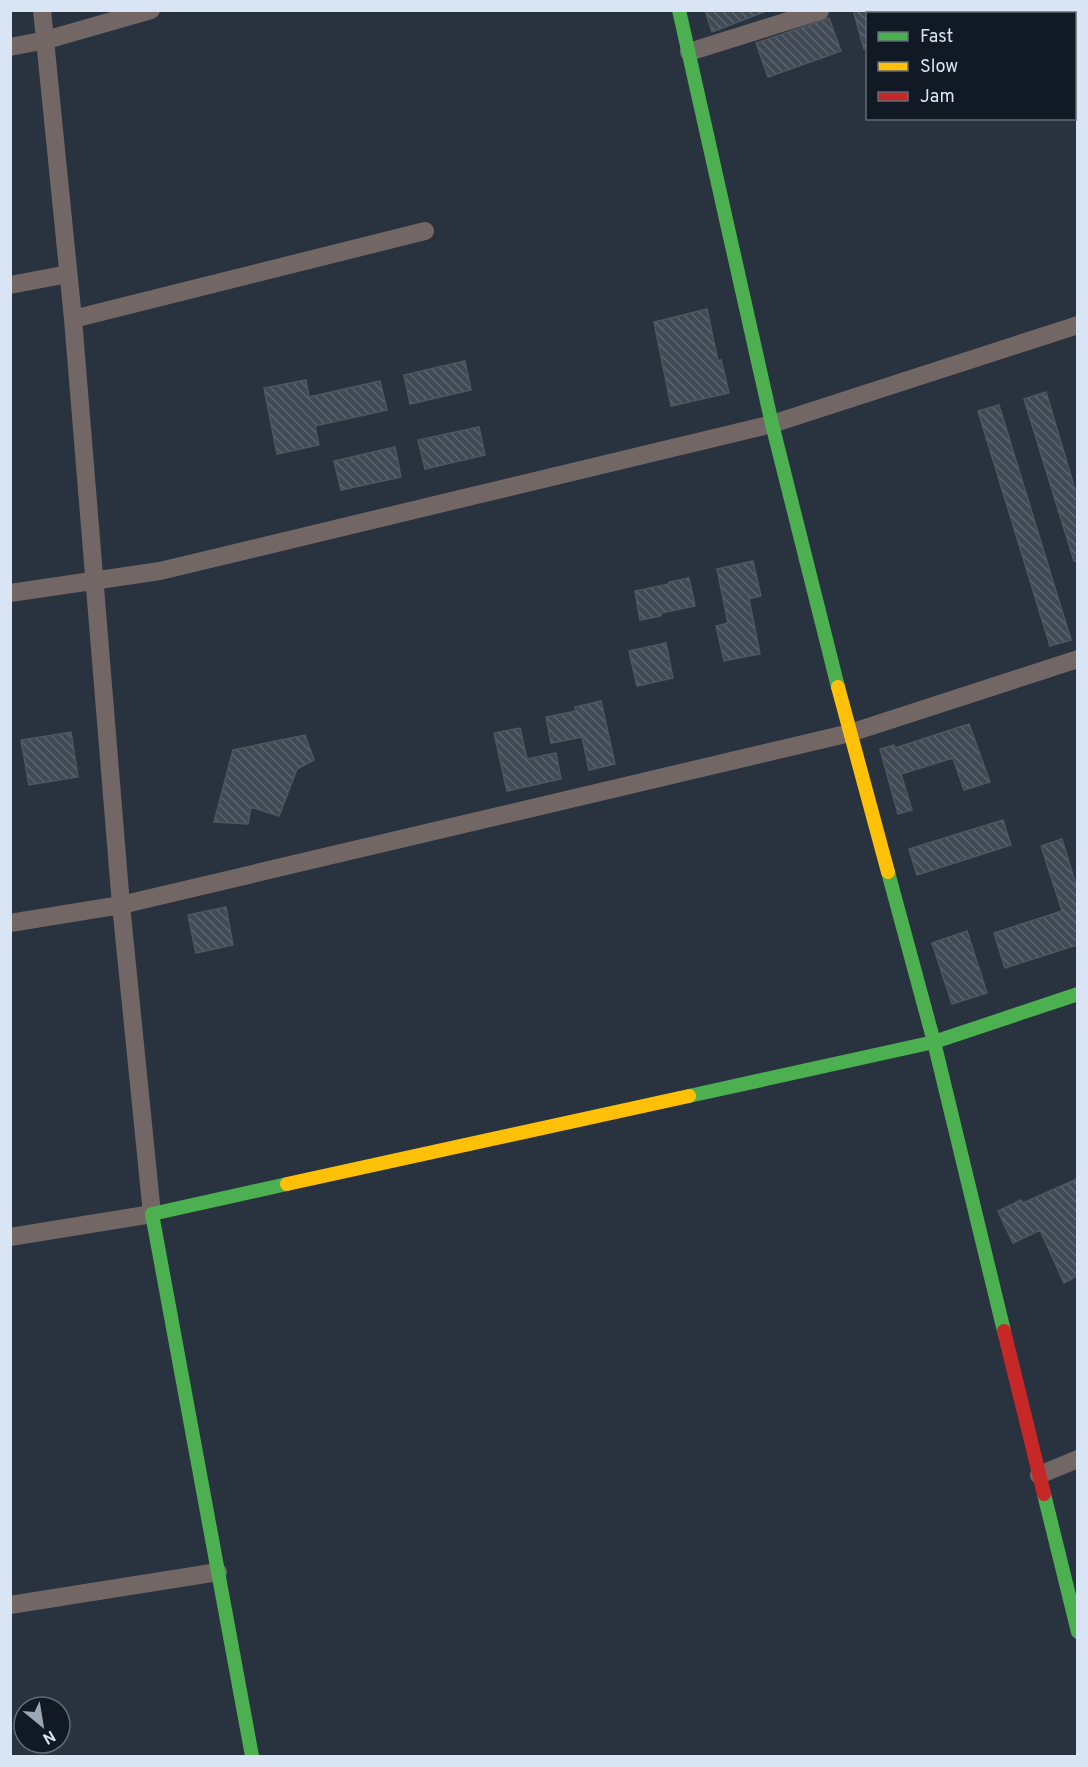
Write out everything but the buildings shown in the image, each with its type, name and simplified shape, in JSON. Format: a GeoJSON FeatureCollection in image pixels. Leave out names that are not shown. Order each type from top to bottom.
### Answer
{"type":"FeatureCollection","features":[{"type":"Feature","properties":{"kind":"street"},"geometry":{"type":"LineString","coordinates":[[42,10],[73,319],[121,905],[153,1214],[252,1756]]}},
{"type":"Feature","properties":{"kind":"street"},"geometry":{"type":"LineString","coordinates":[[10,47],[46,40],[151,10]]}},
{"type":"Feature","properties":{"kind":"street"},"geometry":{"type":"LineString","coordinates":[[679,10],[772,424],[850,733],[934,1042],[1077,1632]]}},
{"type":"Feature","properties":{"kind":"street"},"geometry":{"type":"LineString","coordinates":[[689,52],[820,11]]}},
{"type":"Feature","properties":{"kind":"street"},"geometry":{"type":"LineString","coordinates":[[73,319],[424,231]]}},
{"type":"Feature","properties":{"kind":"street"},"geometry":{"type":"LineString","coordinates":[[10,285],[68,274]]}},
{"type":"Feature","properties":{"kind":"street"},"geometry":{"type":"LineString","coordinates":[[10,593],[160,571],[772,424],[1077,325]]}},
{"type":"Feature","properties":{"kind":"street"},"geometry":{"type":"LineString","coordinates":[[10,923],[121,905],[850,733],[1077,659]]}},
{"type":"Feature","properties":{"kind":"street"},"geometry":{"type":"LineString","coordinates":[[10,1237],[153,1214],[934,1042],[1077,994]]}},
{"type":"Feature","properties":{"kind":"street"},"geometry":{"type":"LineString","coordinates":[[1039,1475],[1077,1459]]}},
{"type":"Feature","properties":{"kind":"street"},"geometry":{"type":"LineString","coordinates":[[10,1605],[218,1572]]}},
{"type":"Feature","properties":{"kind":"traffic: fast"},"geometry":{"type":"LineString","coordinates":[[679,10],[772,424],[838,687]]}},
{"type":"Feature","properties":{"kind":"traffic: fast"},"geometry":{"type":"LineString","coordinates":[[888,872],[934,1042],[1004,1331]]}},
{"type":"Feature","properties":{"kind":"traffic: fast"},"geometry":{"type":"LineString","coordinates":[[689,1096],[934,1042],[1078,994]]}},
{"type":"Feature","properties":{"kind":"traffic: fast"},"geometry":{"type":"LineString","coordinates":[[252,1756],[152,1214],[287,1184]]}},
{"type":"Feature","properties":{"kind":"traffic: fast"},"geometry":{"type":"LineString","coordinates":[[1044,1494],[1078,1632]]}},
{"type":"Feature","properties":{"kind":"traffic: slow"},"geometry":{"type":"LineString","coordinates":[[838,687],[888,872]]}},
{"type":"Feature","properties":{"kind":"traffic: slow"},"geometry":{"type":"LineString","coordinates":[[287,1184],[689,1096]]}},
{"type":"Feature","properties":{"kind":"traffic: jam"},"geometry":{"type":"LineString","coordinates":[[1004,1331],[1044,1494]]}}]}
